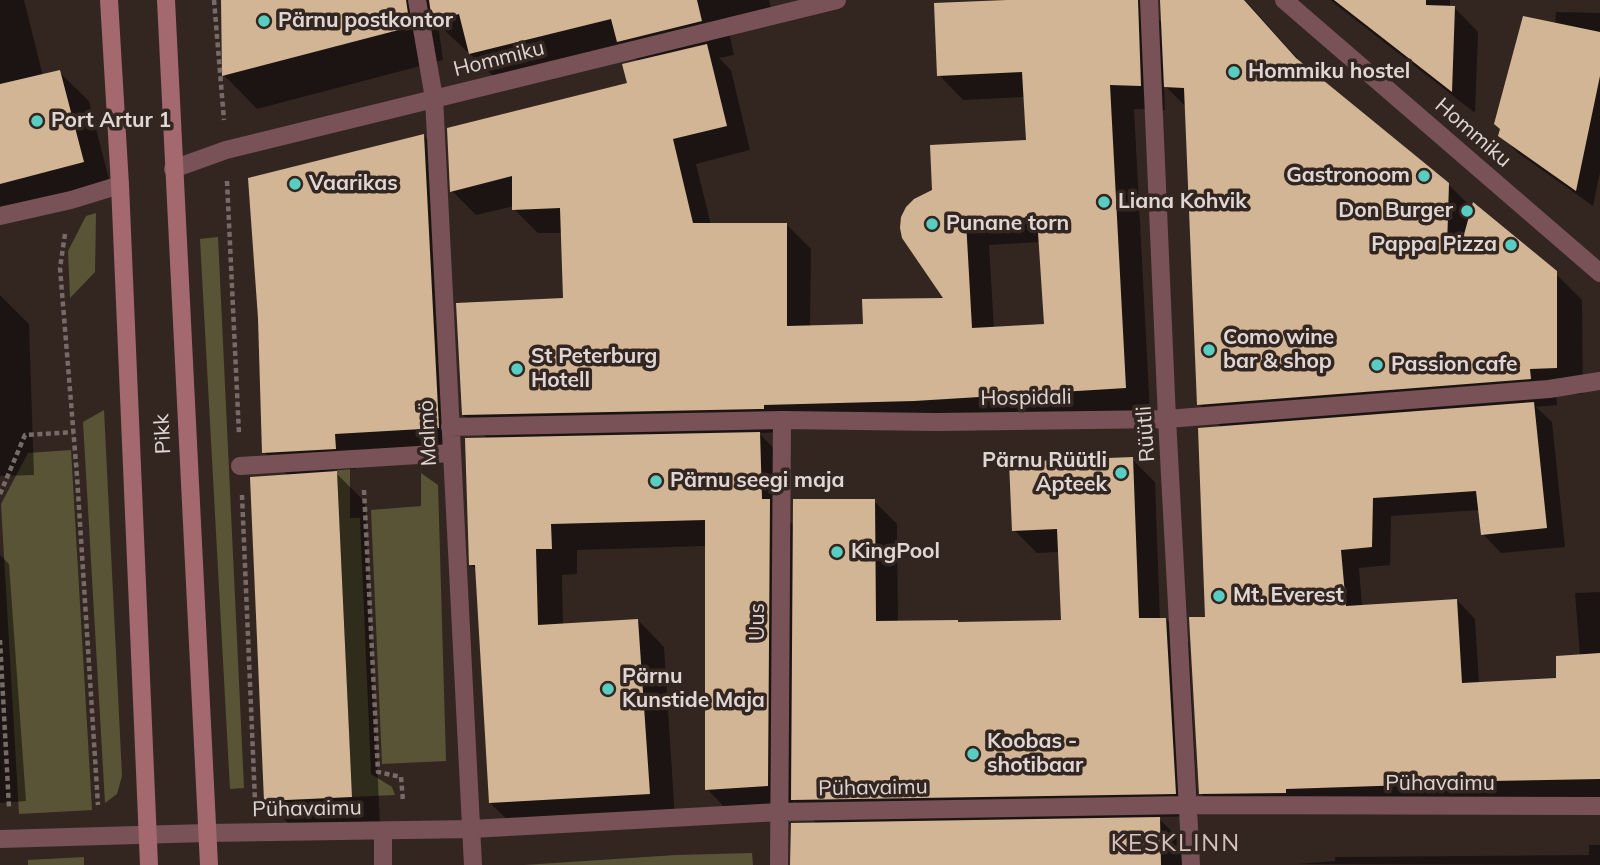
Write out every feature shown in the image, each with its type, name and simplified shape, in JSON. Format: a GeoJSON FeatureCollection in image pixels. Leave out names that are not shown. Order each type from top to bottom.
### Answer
{"type":"FeatureCollection","features":[{"type":"Feature","properties":{"kind":"main road","name":"Pikk"},"geometry":{"type":"LineString","coordinates":[[108,0],[120,185],[149,865]]}},
{"type":"Feature","properties":{"kind":"main road","name":"Pikk"},"geometry":{"type":"LineString","coordinates":[[166,0],[209,865]]}},
{"type":"Feature","properties":{"kind":"street","name":"Malmö"},"geometry":{"type":"LineString","coordinates":[[417,0],[435,98],[473,865]]}},
{"type":"Feature","properties":{"kind":"street","name":"Hommiku"},"geometry":{"type":"LineString","coordinates":[[173,169],[226,150],[837,0]]}},
{"type":"Feature","properties":{"kind":"street","name":"Rüütli"},"geometry":{"type":"LineString","coordinates":[[1149,0],[1167,419],[1191,865]]}},
{"type":"Feature","properties":{"kind":"street","name":"Hommiku"},"geometry":{"type":"LineString","coordinates":[[1284,0],[1600,273]]}},
{"type":"Feature","properties":{"kind":"street"},"geometry":{"type":"LineString","coordinates":[[0,216],[71,200],[120,185]]}},
{"type":"Feature","properties":{"kind":"street","name":"Hospidali"},"geometry":{"type":"LineString","coordinates":[[450,427],[782,420],[937,422],[1167,419],[1549,389],[1600,381]]}},
{"type":"Feature","properties":{"kind":"street","name":"Uus"},"geometry":{"type":"LineString","coordinates":[[779,865],[782,420]]}},
{"type":"Feature","properties":{"kind":"street"},"geometry":{"type":"LineString","coordinates":[[240,466],[451,453]]}},
{"type":"Feature","properties":{"kind":"street","name":"Pühavaimu"},"geometry":{"type":"LineString","coordinates":[[6,839],[472,829],[779,812],[1188,805],[1600,806]]}},
{"type":"Feature","properties":{"kind":"street"},"geometry":{"type":"LineString","coordinates":[[383,831],[383,865]]}},
{"type":"Feature","properties":{"kind":"path"},"geometry":{"type":"LineString","coordinates":[[71,200],[60,268],[74,432],[100,836]]}},
{"type":"Feature","properties":{"kind":"path"},"geometry":{"type":"LineString","coordinates":[[0,494],[25,435],[74,432]]}},
{"type":"Feature","properties":{"kind":"path"},"geometry":{"type":"LineString","coordinates":[[363,459],[378,772],[401,777],[403,809]]}},
{"type":"Feature","properties":{"kind":"path"},"geometry":{"type":"LineString","coordinates":[[0,640],[6,839]]}},
{"type":"Feature","properties":{"kind":"shaded area"},"geometry":{"type":"Polygon","coordinates":[[[96,213],[95,272],[70,298],[68,251],[86,216],[96,213]]]}},
{"type":"Feature","properties":{"kind":"shaded area"},"geometry":{"type":"Polygon","coordinates":[[[218,237],[244,788],[230,789],[200,239],[218,237]]]}},
{"type":"Feature","properties":{"kind":"shaded area"},"geometry":{"type":"Polygon","coordinates":[[[104,410],[122,776],[117,794],[105,803],[83,422],[104,410]]]}},
{"type":"Feature","properties":{"kind":"shaded area"},"geometry":{"type":"Polygon","coordinates":[[[71,450],[92,810],[19,814],[1,504],[28,453],[71,450]]]}},
{"type":"Feature","properties":{"kind":"shaded area"},"geometry":{"type":"Polygon","coordinates":[[[350,469],[350,518],[360,518],[371,774],[392,787],[395,795],[352,797],[337,470],[350,469]]]}},
{"type":"Feature","properties":{"kind":"shaded area"},"geometry":{"type":"Polygon","coordinates":[[[421,473],[438,485],[446,761],[382,764],[371,510],[421,506],[421,473]]]}},
{"type":"Feature","properties":{"kind":"shaded area"},"geometry":{"type":"Polygon","coordinates":[[[752,853],[753,865],[524,865],[676,855],[752,853]]]}},
{"type":"Feature","properties":{"kind":"shaded area"},"geometry":{"type":"Polygon","coordinates":[[[84,857],[84,865],[28,865],[28,860],[84,857]]]}},
{"type":"Feature","properties":{"kind":"building"},"geometry":{"type":"Polygon","coordinates":[[[221,0],[406,0],[410,27],[222,76],[221,0]]]}},
{"type":"Feature","properties":{"kind":"building"},"geometry":{"type":"Polygon","coordinates":[[[429,0],[697,0],[702,21],[617,42],[611,19],[469,54],[459,14],[432,21],[429,0]]]}},
{"type":"Feature","properties":{"kind":"building"},"geometry":{"type":"Polygon","coordinates":[[[1138,0],[1141,86],[1110,85],[1126,388],[914,401],[764,405],[764,409],[462,415],[456,303],[563,298],[560,208],[512,210],[512,176],[450,192],[447,128],[627,83],[622,64],[707,44],[727,126],[673,139],[693,223],[787,223],[787,326],[863,324],[862,299],[943,298],[902,238],[900,228],[906,207],[914,199],[932,190],[930,145],[1026,140],[1022,72],[937,76],[934,3],[1138,0]],[[1037,217],[966,221],[972,328],[1044,324],[1037,217]]]}},
{"type":"Feature","properties":{"kind":"building"},"geometry":{"type":"Polygon","coordinates":[[[1160,0],[1244,0],[1296,58],[1449,183],[1447,247],[1460,249],[1473,202],[1557,271],[1557,368],[1530,369],[1531,379],[1197,405],[1184,88],[1164,87],[1160,0]]]}},
{"type":"Feature","properties":{"kind":"building"},"geometry":{"type":"Polygon","coordinates":[[[1334,0],[1426,0],[1426,5],[1455,6],[1452,92],[1334,0]]]}},
{"type":"Feature","properties":{"kind":"building"},"geometry":{"type":"Polygon","coordinates":[[[1523,16],[1600,32],[1600,76],[1576,191],[1498,136],[1500,129],[1494,124],[1523,16]]]}},
{"type":"Feature","properties":{"kind":"building","name":"Port Artur 1"},"geometry":{"type":"Polygon","coordinates":[[[60,70],[84,162],[0,184],[0,84],[60,70]]]}},
{"type":"Feature","properties":{"kind":"building"},"geometry":{"type":"Polygon","coordinates":[[[424,134],[439,428],[335,434],[336,449],[262,453],[258,318],[248,178],[424,134]]]}},
{"type":"Feature","properties":{"kind":"building"},"geometry":{"type":"Polygon","coordinates":[[[1534,402],[1547,528],[1481,535],[1476,491],[1373,498],[1372,547],[1341,550],[1346,606],[1457,599],[1462,683],[1556,678],[1556,656],[1600,653],[1600,779],[1438,782],[1439,784],[1286,789],[1286,793],[1199,794],[1189,617],[1205,617],[1198,428],[1534,402]]]}},
{"type":"Feature","properties":{"kind":"building"},"geometry":{"type":"Polygon","coordinates":[[[760,432],[762,499],[770,499],[768,786],[705,790],[705,520],[551,524],[552,549],[536,549],[538,625],[638,619],[650,794],[489,803],[475,565],[469,565],[465,438],[760,432]]]}},
{"type":"Feature","properties":{"kind":"building"},"geometry":{"type":"Polygon","coordinates":[[[1133,457],[1139,618],[1166,618],[1176,794],[791,800],[793,499],[875,499],[876,621],[1061,620],[1057,529],[1012,531],[1009,462],[1133,457]]]}},
{"type":"Feature","properties":{"kind":"building"},"geometry":{"type":"Polygon","coordinates":[[[337,471],[352,797],[264,801],[250,477],[337,471]]]}},
{"type":"Feature","properties":{"kind":"building"},"geometry":{"type":"Polygon","coordinates":[[[1160,817],[1161,865],[790,865],[791,823],[1160,817]]]}},
{"type":"Feature","properties":{"kind":"place","name":"Pärnu postkontor"},"geometry":{"type":"Point","coordinates":[264,21]}},
{"type":"Feature","properties":{"kind":"place","name":"Hommiku hostel"},"geometry":{"type":"Point","coordinates":[1234,72]}},
{"type":"Feature","properties":{"kind":"place","name":"Port Artur 1"},"geometry":{"type":"Point","coordinates":[37,121]}},
{"type":"Feature","properties":{"kind":"place","name":"Gastronoom"},"geometry":{"type":"Point","coordinates":[1424,176]}},
{"type":"Feature","properties":{"kind":"place","name":"Vaarikas"},"geometry":{"type":"Point","coordinates":[295,184]}},
{"type":"Feature","properties":{"kind":"place","name":"Liana Kohvik"},"geometry":{"type":"Point","coordinates":[1104,202]}},
{"type":"Feature","properties":{"kind":"place","name":"Don Burger"},"geometry":{"type":"Point","coordinates":[1467,211]}},
{"type":"Feature","properties":{"kind":"place","name":"Punane torn"},"geometry":{"type":"Point","coordinates":[932,224]}},
{"type":"Feature","properties":{"kind":"place","name":"Pappa Pizza"},"geometry":{"type":"Point","coordinates":[1511,245]}},
{"type":"Feature","properties":{"kind":"place","name":"Como wine bar & shop"},"geometry":{"type":"Point","coordinates":[1209,350]}},
{"type":"Feature","properties":{"kind":"place","name":"Passion cafe"},"geometry":{"type":"Point","coordinates":[1377,365]}},
{"type":"Feature","properties":{"kind":"place","name":"St Peterburg Hotell"},"geometry":{"type":"Point","coordinates":[517,369]}},
{"type":"Feature","properties":{"kind":"place","name":"Pärnu Rüütli Apteek"},"geometry":{"type":"Point","coordinates":[1121,473]}},
{"type":"Feature","properties":{"kind":"place","name":"Pärnu seegi maja"},"geometry":{"type":"Point","coordinates":[656,481]}},
{"type":"Feature","properties":{"kind":"place","name":"KingPool"},"geometry":{"type":"Point","coordinates":[837,552]}},
{"type":"Feature","properties":{"kind":"place","name":"Mt. Everest"},"geometry":{"type":"Point","coordinates":[1219,596]}},
{"type":"Feature","properties":{"kind":"place","name":"Pärnu Kunstide Maja"},"geometry":{"type":"Point","coordinates":[608,689]}},
{"type":"Feature","properties":{"kind":"place","name":"Koobas - shotibaar"},"geometry":{"type":"Point","coordinates":[973,754]}},
{"type":"Feature","properties":{"kind":"district","name":"KESKLINN"},"geometry":{"type":"Point","coordinates":[1176,844]}}]}
